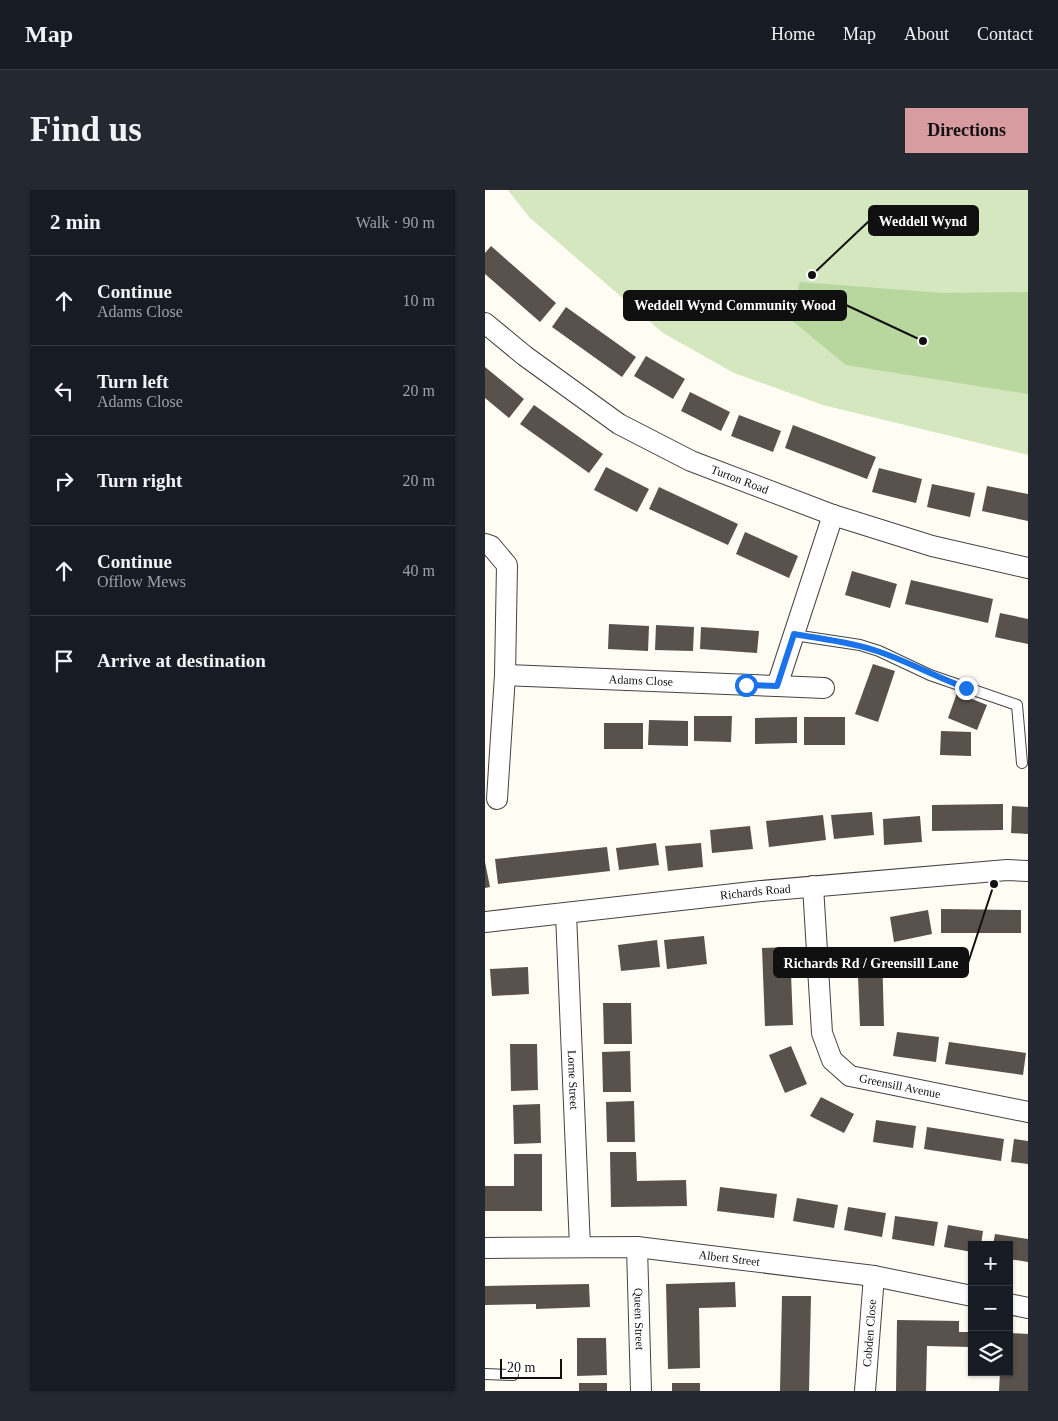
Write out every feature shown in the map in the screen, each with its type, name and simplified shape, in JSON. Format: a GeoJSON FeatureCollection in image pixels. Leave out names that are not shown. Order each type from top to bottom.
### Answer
{"type":"FeatureCollection","features":[{"type":"Feature","properties":{"kind":"street","name":"Turton Road"},"geometry":{"type":"LineString","coordinates":[[485,322],[525,356],[619,424],[691,461],[833,515],[932,546],[1028,568]]}},
{"type":"Feature","properties":{"kind":"street"},"geometry":{"type":"LineString","coordinates":[[777,686],[833,515]]}},
{"type":"Feature","properties":{"kind":"street"},"geometry":{"type":"LineString","coordinates":[[485,544],[491,546],[507,565],[505,674],[497,799]]}},
{"type":"Feature","properties":{"kind":"street","name":"Adams Close"},"geometry":{"type":"LineString","coordinates":[[505,674],[823,688]]}},
{"type":"Feature","properties":{"kind":"street","name":"Richards Road"},"geometry":{"type":"LineString","coordinates":[[485,922],[813,886],[1007,870],[1028,871]]}},
{"type":"Feature","properties":{"kind":"street","name":"Greensill Avenue"},"geometry":{"type":"LineString","coordinates":[[813,886],[822,1033],[832,1060],[850,1076],[1028,1112]]}},
{"type":"Feature","properties":{"kind":"street","name":"Lorne Street"},"geometry":{"type":"LineString","coordinates":[[567,914],[580,1247]]}},
{"type":"Feature","properties":{"kind":"street","name":"Albert Street"},"geometry":{"type":"LineString","coordinates":[[485,1248],[637,1247],[874,1276],[968,1295]]}},
{"type":"Feature","properties":{"kind":"street","name":"Queen Street"},"geometry":{"type":"LineString","coordinates":[[637,1247],[641,1391]]}},
{"type":"Feature","properties":{"kind":"street","name":"Cobden Close"},"geometry":{"type":"LineString","coordinates":[[865,1391],[874,1276]]}},
{"type":"Feature","properties":{"kind":"street"},"geometry":{"type":"LineString","coordinates":[[1013,1305],[1028,1308]]}},
{"type":"Feature","properties":{"kind":"lane"},"geometry":{"type":"LineString","coordinates":[[794,634],[879,651],[930,675],[1017,705],[1022,763]]}},
{"type":"Feature","properties":{"kind":"lane"},"geometry":{"type":"LineString","coordinates":[[485,1374],[513,1375]]}},
{"type":"Feature","properties":{"kind":"green space"},"geometry":{"type":"Polygon","coordinates":[[[508,190],[1028,190],[1028,455],[823,405],[734,373],[663,333],[529,217],[508,190]]]}},
{"type":"Feature","properties":{"kind":"green space"},"geometry":{"type":"Polygon","coordinates":[[[800,282],[942,293],[1028,292],[1028,394],[846,365],[789,318],[800,282]]]}},
{"type":"Feature","properties":{"kind":"building"},"geometry":{"type":"Polygon","coordinates":[[[491,246],[556,303],[540,322],[485,274],[485,253],[491,246]]]}},
{"type":"Feature","properties":{"kind":"building"},"geometry":{"type":"Polygon","coordinates":[[[566,307],[636,357],[622,377],[552,327],[566,307]]]}},
{"type":"Feature","properties":{"kind":"building"},"geometry":{"type":"Polygon","coordinates":[[[646,356],[685,379],[673,399],[634,376],[646,356]]]}},
{"type":"Feature","properties":{"kind":"building"},"geometry":{"type":"Polygon","coordinates":[[[485,367],[524,399],[509,418],[485,398],[485,367]]]}},
{"type":"Feature","properties":{"kind":"building"},"geometry":{"type":"Polygon","coordinates":[[[690,392],[730,412],[721,431],[681,411],[690,392]]]}},
{"type":"Feature","properties":{"kind":"building"},"geometry":{"type":"Polygon","coordinates":[[[534,405],[603,454],[589,473],[520,424],[534,405]]]}},
{"type":"Feature","properties":{"kind":"building"},"geometry":{"type":"Polygon","coordinates":[[[739,415],[781,431],[773,452],[731,436],[739,415]]]}},
{"type":"Feature","properties":{"kind":"building"},"geometry":{"type":"Polygon","coordinates":[[[793,425],[876,457],[867,479],[785,448],[793,425]]]}},
{"type":"Feature","properties":{"kind":"building"},"geometry":{"type":"Polygon","coordinates":[[[606,467],[649,489],[637,512],[594,490],[606,467]]]}},
{"type":"Feature","properties":{"kind":"building"},"geometry":{"type":"Polygon","coordinates":[[[879,468],[922,479],[916,503],[872,492],[879,468]]]}},
{"type":"Feature","properties":{"kind":"building"},"geometry":{"type":"Polygon","coordinates":[[[932,484],[975,493],[970,517],[927,507],[932,484]]]}},
{"type":"Feature","properties":{"kind":"building"},"geometry":{"type":"Polygon","coordinates":[[[987,486],[1028,494],[1028,521],[982,511],[987,486]]]}},
{"type":"Feature","properties":{"kind":"building"},"geometry":{"type":"Polygon","coordinates":[[[659,487],[738,524],[728,545],[649,509],[659,487]]]}},
{"type":"Feature","properties":{"kind":"building"},"geometry":{"type":"Polygon","coordinates":[[[745,532],[798,556],[789,578],[736,554],[745,532]]]}},
{"type":"Feature","properties":{"kind":"building"},"geometry":{"type":"Polygon","coordinates":[[[852,571],[897,584],[890,608],[845,595],[852,571]]]}},
{"type":"Feature","properties":{"kind":"building"},"geometry":{"type":"Polygon","coordinates":[[[911,580],[993,599],[988,623],[905,604],[911,580]]]}},
{"type":"Feature","properties":{"kind":"building"},"geometry":{"type":"Polygon","coordinates":[[[1000,613],[1028,619],[1028,644],[995,637],[1000,613]]]}},
{"type":"Feature","properties":{"kind":"building"},"geometry":{"type":"Polygon","coordinates":[[[609,624],[649,626],[648,651],[608,649],[609,624]]]}},
{"type":"Feature","properties":{"kind":"building"},"geometry":{"type":"Polygon","coordinates":[[[656,625],[694,627],[693,651],[655,650],[656,625]]]}},
{"type":"Feature","properties":{"kind":"building"},"geometry":{"type":"Polygon","coordinates":[[[701,627],[759,631],[757,653],[700,649],[701,627]]]}},
{"type":"Feature","properties":{"kind":"building"},"geometry":{"type":"Polygon","coordinates":[[[873,664],[895,671],[878,722],[855,714],[873,664]]]}},
{"type":"Feature","properties":{"kind":"building"},"geometry":{"type":"Polygon","coordinates":[[[957,693],[987,705],[977,730],[948,718],[957,693]]]}},
{"type":"Feature","properties":{"kind":"building"},"geometry":{"type":"Polygon","coordinates":[[[694,716],[732,716],[731,742],[694,741],[694,716]]]}},
{"type":"Feature","properties":{"kind":"building"},"geometry":{"type":"Polygon","coordinates":[[[797,717],[797,743],[755,744],[755,718],[797,717]]]}},
{"type":"Feature","properties":{"kind":"building"},"geometry":{"type":"Polygon","coordinates":[[[804,717],[845,717],[845,745],[804,745],[804,717]]]}},
{"type":"Feature","properties":{"kind":"building"},"geometry":{"type":"Polygon","coordinates":[[[649,720],[688,721],[688,746],[648,745],[649,720]]]}},
{"type":"Feature","properties":{"kind":"building"},"geometry":{"type":"Polygon","coordinates":[[[604,723],[643,723],[643,749],[604,749],[604,723]]]}},
{"type":"Feature","properties":{"kind":"building"},"geometry":{"type":"Polygon","coordinates":[[[941,731],[971,732],[971,756],[940,755],[941,731]]]}},
{"type":"Feature","properties":{"kind":"building"},"geometry":{"type":"Polygon","coordinates":[[[1003,804],[1003,830],[932,831],[932,805],[1003,804]]]}},
{"type":"Feature","properties":{"kind":"building"},"geometry":{"type":"Polygon","coordinates":[[[1012,806],[1028,807],[1028,834],[1011,833],[1012,806]]]}},
{"type":"Feature","properties":{"kind":"building"},"geometry":{"type":"Polygon","coordinates":[[[872,812],[874,835],[834,839],[831,815],[872,812]]]}},
{"type":"Feature","properties":{"kind":"building"},"geometry":{"type":"Polygon","coordinates":[[[823,815],[826,840],[769,847],[766,821],[823,815]]]}},
{"type":"Feature","properties":{"kind":"building"},"geometry":{"type":"Polygon","coordinates":[[[920,816],[922,842],[884,845],[883,819],[920,816]]]}},
{"type":"Feature","properties":{"kind":"building"},"geometry":{"type":"Polygon","coordinates":[[[750,826],[753,849],[712,853],[710,830],[750,826]]]}},
{"type":"Feature","properties":{"kind":"building"},"geometry":{"type":"Polygon","coordinates":[[[656,843],[659,865],[619,870],[616,848],[656,843]]]}},
{"type":"Feature","properties":{"kind":"building"},"geometry":{"type":"Polygon","coordinates":[[[701,843],[703,867],[668,871],[665,846],[701,843]]]}},
{"type":"Feature","properties":{"kind":"building"},"geometry":{"type":"Polygon","coordinates":[[[607,847],[610,871],[498,884],[495,859],[607,847]]]}},
{"type":"Feature","properties":{"kind":"building"},"geometry":{"type":"Polygon","coordinates":[[[485,862],[490,887],[485,888],[485,862]]]}},
{"type":"Feature","properties":{"kind":"building"},"geometry":{"type":"Polygon","coordinates":[[[941,909],[1021,910],[1021,933],[941,933],[941,909]]]}},
{"type":"Feature","properties":{"kind":"building"},"geometry":{"type":"Polygon","coordinates":[[[928,910],[932,934],[894,942],[890,917],[928,910]]]}},
{"type":"Feature","properties":{"kind":"building"},"geometry":{"type":"Polygon","coordinates":[[[704,936],[707,964],[667,969],[664,940],[704,936]]]}},
{"type":"Feature","properties":{"kind":"building"},"geometry":{"type":"Polygon","coordinates":[[[657,940],[660,967],[621,971],[618,945],[657,940]]]}},
{"type":"Feature","properties":{"kind":"building"},"geometry":{"type":"Polygon","coordinates":[[[790,947],[793,1025],[765,1026],[762,948],[790,947]]]}},
{"type":"Feature","properties":{"kind":"building"},"geometry":{"type":"Polygon","coordinates":[[[882,950],[884,1026],[860,1026],[857,951],[882,950]]]}},
{"type":"Feature","properties":{"kind":"building"},"geometry":{"type":"Polygon","coordinates":[[[528,967],[529,994],[492,996],[490,969],[528,967]]]}},
{"type":"Feature","properties":{"kind":"building"},"geometry":{"type":"Polygon","coordinates":[[[603,1003],[631,1003],[632,1044],[604,1044],[603,1003]]]}},
{"type":"Feature","properties":{"kind":"building"},"geometry":{"type":"Polygon","coordinates":[[[897,1032],[939,1037],[936,1062],[893,1056],[897,1032]]]}},
{"type":"Feature","properties":{"kind":"building"},"geometry":{"type":"Polygon","coordinates":[[[949,1042],[1026,1053],[1023,1075],[945,1064],[949,1042]]]}},
{"type":"Feature","properties":{"kind":"building"},"geometry":{"type":"Polygon","coordinates":[[[510,1044],[537,1044],[538,1090],[511,1091],[510,1044]]]}},
{"type":"Feature","properties":{"kind":"building"},"geometry":{"type":"Polygon","coordinates":[[[791,1046],[807,1084],[785,1093],[769,1055],[791,1046]]]}},
{"type":"Feature","properties":{"kind":"building"},"geometry":{"type":"Polygon","coordinates":[[[630,1051],[631,1092],[603,1092],[602,1052],[630,1051]]]}},
{"type":"Feature","properties":{"kind":"building"},"geometry":{"type":"Polygon","coordinates":[[[821,1097],[854,1114],[844,1133],[810,1116],[821,1097]]]}},
{"type":"Feature","properties":{"kind":"building"},"geometry":{"type":"Polygon","coordinates":[[[634,1101],[635,1142],[607,1142],[606,1102],[634,1101]]]}},
{"type":"Feature","properties":{"kind":"building"},"geometry":{"type":"Polygon","coordinates":[[[540,1104],[541,1143],[514,1144],[513,1105],[540,1104]]]}},
{"type":"Feature","properties":{"kind":"building"},"geometry":{"type":"Polygon","coordinates":[[[876,1120],[916,1126],[913,1148],[873,1142],[876,1120]]]}},
{"type":"Feature","properties":{"kind":"building"},"geometry":{"type":"Polygon","coordinates":[[[927,1127],[1004,1139],[1001,1161],[924,1149],[927,1127]]]}},
{"type":"Feature","properties":{"kind":"building"},"geometry":{"type":"Polygon","coordinates":[[[1014,1139],[1028,1141],[1028,1164],[1011,1162],[1014,1139]]]}},
{"type":"Feature","properties":{"kind":"building"},"geometry":{"type":"Polygon","coordinates":[[[610,1152],[636,1152],[637,1181],[686,1180],[687,1206],[611,1207],[610,1152]]]}},
{"type":"Feature","properties":{"kind":"building"},"geometry":{"type":"Polygon","coordinates":[[[514,1154],[542,1154],[542,1211],[485,1211],[485,1186],[514,1186],[514,1154]]]}},
{"type":"Feature","properties":{"kind":"building"},"geometry":{"type":"Polygon","coordinates":[[[720,1187],[777,1194],[774,1218],[717,1211],[720,1187]]]}},
{"type":"Feature","properties":{"kind":"building"},"geometry":{"type":"Polygon","coordinates":[[[797,1198],[838,1205],[834,1228],[793,1221],[797,1198]]]}},
{"type":"Feature","properties":{"kind":"building"},"geometry":{"type":"Polygon","coordinates":[[[848,1207],[886,1213],[882,1237],[844,1230],[848,1207]]]}},
{"type":"Feature","properties":{"kind":"building"},"geometry":{"type":"Polygon","coordinates":[[[895,1216],[938,1222],[934,1246],[892,1239],[895,1216]]]}},
{"type":"Feature","properties":{"kind":"building"},"geometry":{"type":"Polygon","coordinates":[[[948,1225],[983,1231],[982,1241],[968,1241],[968,1251],[944,1247],[948,1225]]]}},
{"type":"Feature","properties":{"kind":"building"},"geometry":{"type":"Polygon","coordinates":[[[995,1234],[1028,1239],[1028,1262],[1013,1260],[1013,1241],[994,1241],[995,1234]]]}},
{"type":"Feature","properties":{"kind":"building"},"geometry":{"type":"Polygon","coordinates":[[[735,1282],[736,1307],[699,1308],[700,1368],[668,1369],[666,1284],[735,1282]]]}},
{"type":"Feature","properties":{"kind":"building"},"geometry":{"type":"Polygon","coordinates":[[[589,1284],[590,1307],[536,1309],[536,1304],[485,1305],[485,1286],[589,1284]]]}},
{"type":"Feature","properties":{"kind":"building"},"geometry":{"type":"Polygon","coordinates":[[[782,1296],[811,1296],[809,1391],[780,1391],[782,1296]]]}},
{"type":"Feature","properties":{"kind":"building"},"geometry":{"type":"Polygon","coordinates":[[[897,1320],[959,1321],[959,1332],[968,1332],[968,1347],[927,1346],[926,1391],[896,1391],[897,1320]]]}},
{"type":"Feature","properties":{"kind":"building"},"geometry":{"type":"Polygon","coordinates":[[[1013,1333],[1028,1334],[1028,1391],[999,1391],[1000,1376],[1013,1376],[1013,1333]]]}},
{"type":"Feature","properties":{"kind":"building"},"geometry":{"type":"Polygon","coordinates":[[[577,1338],[606,1338],[607,1375],[577,1376],[577,1338]]]}},
{"type":"Feature","properties":{"kind":"building"},"geometry":{"type":"Polygon","coordinates":[[[579,1383],[607,1383],[607,1391],[579,1391],[579,1383]]]}},
{"type":"Feature","properties":{"kind":"building"},"geometry":{"type":"Polygon","coordinates":[[[672,1383],[700,1383],[700,1391],[672,1391],[672,1383]]]}},
{"type":"Feature","properties":{"kind":"place","name":"Weddell Wynd"},"geometry":{"type":"Point","coordinates":[812,275]}},
{"type":"Feature","properties":{"kind":"place","name":"Weddell Wynd Community Wood"},"geometry":{"type":"Point","coordinates":[923,341]}},
{"type":"Feature","properties":{"kind":"place","name":"Richards Rd / Greensill Lane"},"geometry":{"type":"Point","coordinates":[994,884]}},
{"type":"Feature","properties":{"kind":"route"},"geometry":{"type":"LineString","coordinates":[[746,685],[777,686],[794,634],[879,651],[930,675],[966,688]]}}]}
